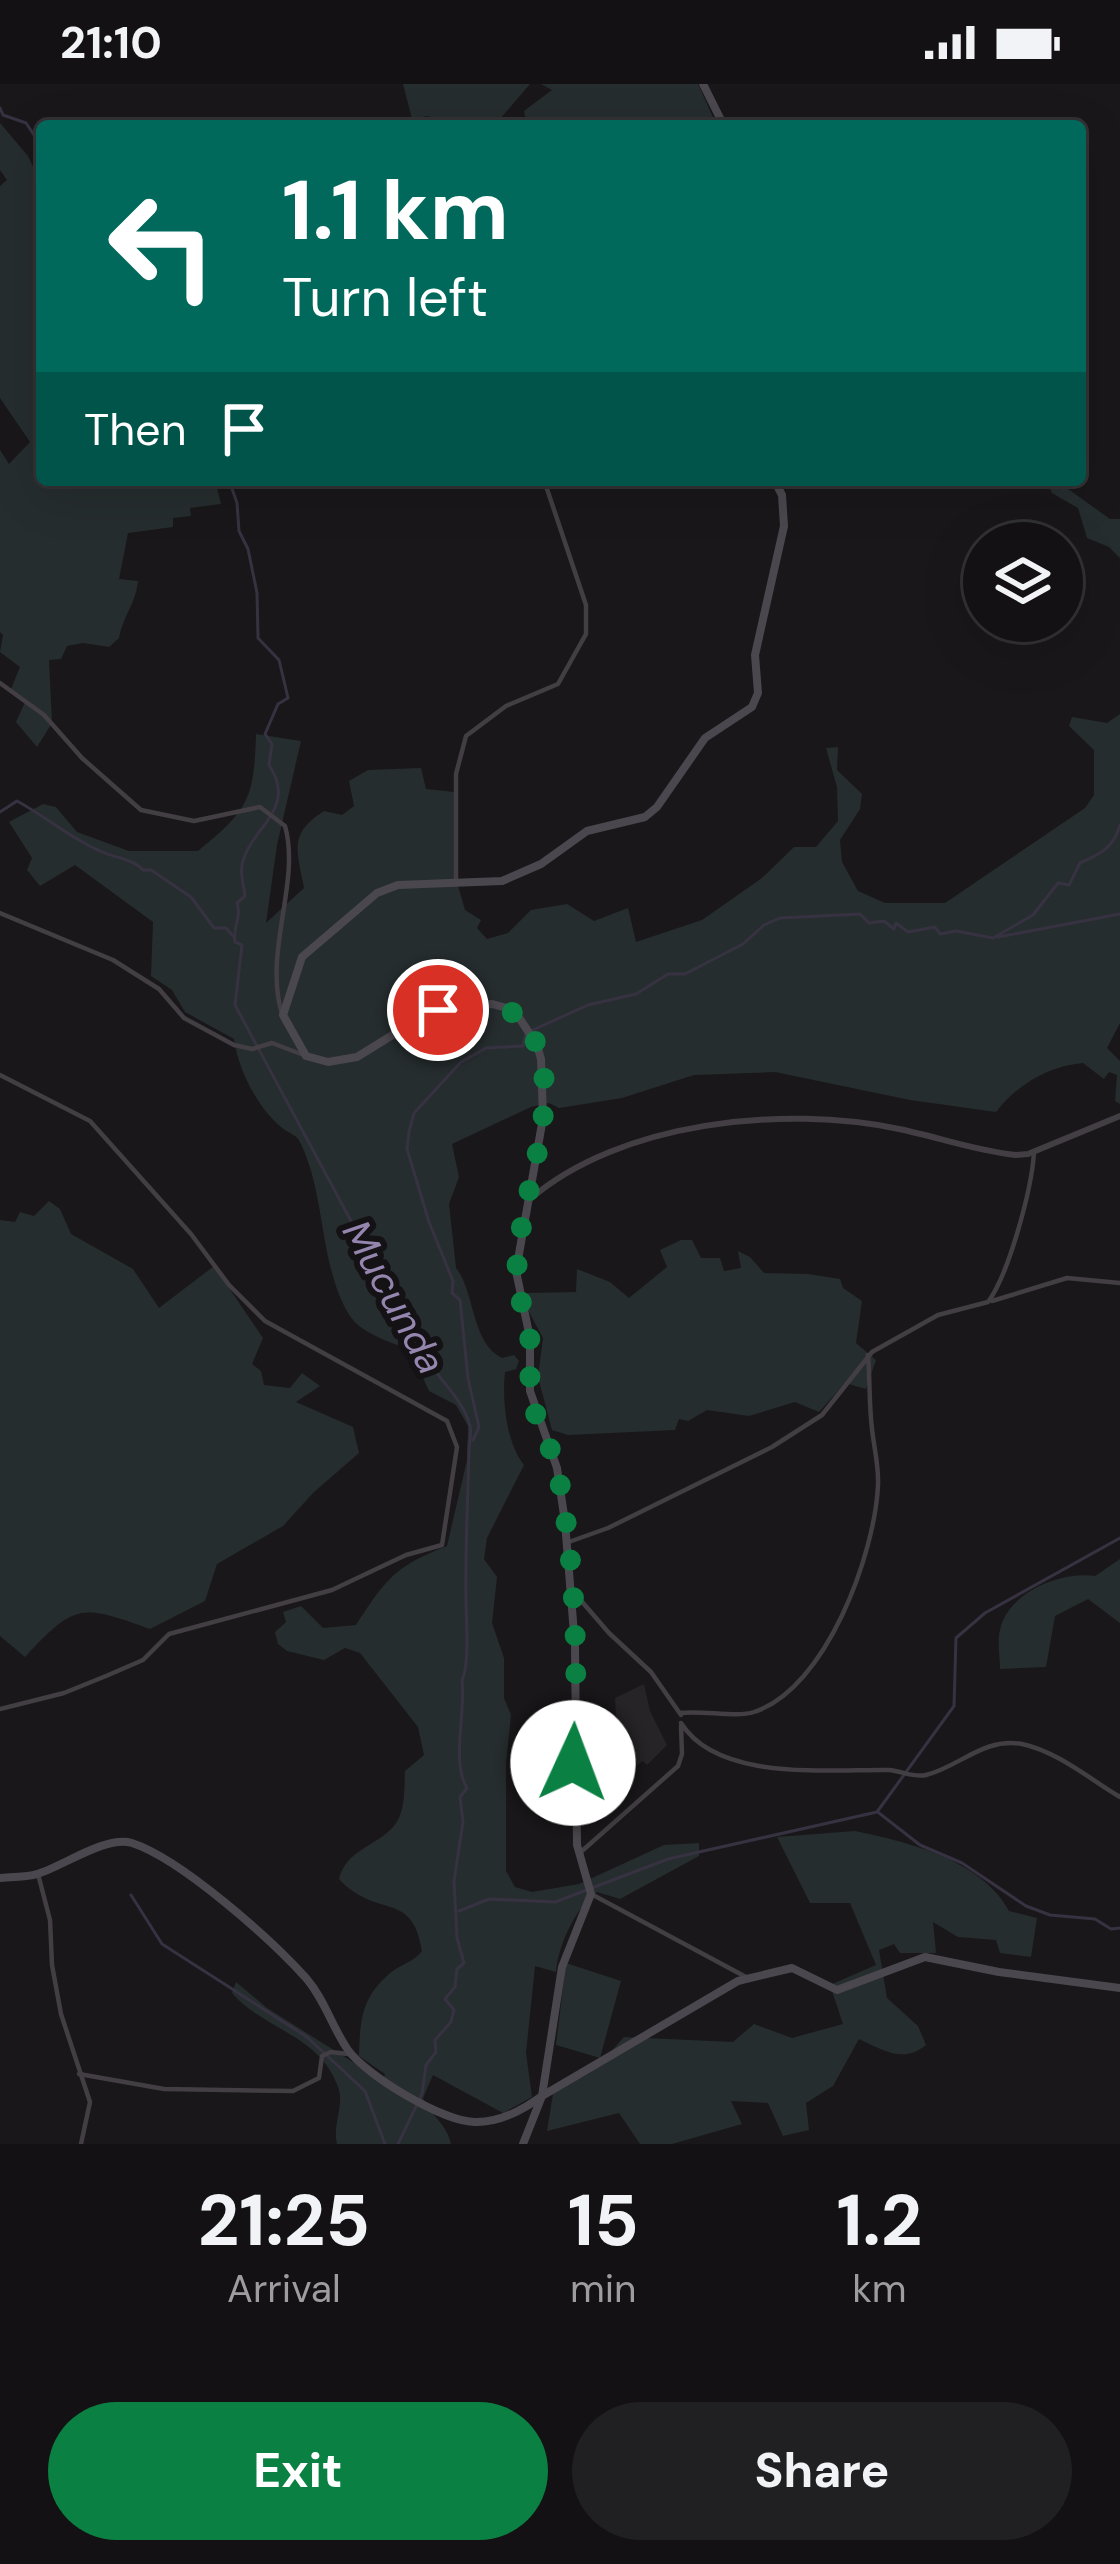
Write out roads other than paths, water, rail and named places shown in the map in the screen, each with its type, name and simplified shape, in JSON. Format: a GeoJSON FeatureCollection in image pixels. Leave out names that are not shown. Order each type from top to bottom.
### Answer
{"type":"FeatureCollection","features":[{"type":"Feature","properties":{"kind":"main road"},"geometry":{"type":"LineString","coordinates":[[703,84],[721,120]]}},
{"type":"Feature","properties":{"kind":"main road"},"geometry":{"type":"LineString","coordinates":[[523,2144],[542,2096],[562,1967],[591,1894],[578,1854],[573,1763],[576,1677],[557,1468],[530,1391],[530,1338],[518,1288],[517,1263],[543,1112],[541,1059],[530,1032],[507,1008],[484,1004],[428,1013],[357,1057],[328,1062],[306,1056],[284,1019],[302,958],[377,893],[398,885],[496,881],[525,873],[587,832],[650,814],[705,738],[755,704],[755,655],[784,526],[777,486]]}},
{"type":"Feature","properties":{"kind":"main road"},"geometry":{"type":"LineString","coordinates":[[0,1878],[38,1874],[114,1843],[138,1846],[184,1873],[279,1949],[319,1994],[352,2055],[418,2101],[475,2122],[513,2114],[746,1977],[792,1968],[837,1990],[907,1961],[932,1957],[999,1972],[1120,1988]]}},
{"type":"Feature","properties":{"kind":"street"},"geometry":{"type":"LineString","coordinates":[[456,884],[456,774],[466,736],[506,706],[558,684],[586,634],[586,605],[546,486]]}},
{"type":"Feature","properties":{"kind":"street"},"geometry":{"type":"LineString","coordinates":[[0,683],[44,715],[82,758],[141,810],[169,819],[194,820],[260,807],[285,826],[289,859],[277,980],[284,1019]]}},
{"type":"Feature","properties":{"kind":"street"},"geometry":{"type":"LineString","coordinates":[[0,913],[113,960],[159,989],[187,1020],[233,1045],[272,1043],[306,1056]]}},
{"type":"Feature","properties":{"kind":"street"},"geometry":{"type":"LineString","coordinates":[[0,1075],[90,1121],[265,1321],[447,1420],[457,1447],[442,1545],[406,1555],[332,1589],[169,1634],[143,1660],[64,1693],[0,1709]]}},
{"type":"Feature","properties":{"kind":"street"},"geometry":{"type":"LineString","coordinates":[[526,1202],[569,1172],[628,1144],[728,1124],[841,1120],[1016,1155],[1120,1116]]}},
{"type":"Feature","properties":{"kind":"street"},"geometry":{"type":"LineString","coordinates":[[988,1302],[1011,1250],[1032,1176],[1034,1151]]}},
{"type":"Feature","properties":{"kind":"street"},"geometry":{"type":"LineString","coordinates":[[566,1543],[608,1528],[802,1430],[822,1415],[868,1355],[934,1317],[1067,1278],[1120,1283]]}},
{"type":"Feature","properties":{"kind":"street"},"geometry":{"type":"LineString","coordinates":[[680,1713],[752,1714],[782,1696],[812,1666],[841,1616],[862,1565],[878,1486],[868,1355]]}},
{"type":"Feature","properties":{"kind":"street"},"geometry":{"type":"LineString","coordinates":[[571,1588],[609,1634],[645,1666],[680,1713],[682,1754],[678,1766],[578,1854]]}},
{"type":"Feature","properties":{"kind":"street"},"geometry":{"type":"LineString","coordinates":[[681,1723],[702,1746],[730,1761],[919,1776],[984,1748],[1021,1744],[1061,1761],[1120,1797]]}},
{"type":"Feature","properties":{"kind":"street"},"geometry":{"type":"LineString","coordinates":[[38,1874],[50,1920],[61,2014],[90,2102],[81,2144]]}},
{"type":"Feature","properties":{"kind":"street"},"geometry":{"type":"LineString","coordinates":[[591,1894],[746,1977]]}},
{"type":"Feature","properties":{"kind":"street"},"geometry":{"type":"LineString","coordinates":[[79,2074],[164,2089],[293,2090],[319,2078],[322,2056],[331,2052],[352,2055]]}},
{"type":"Feature","properties":{"kind":"waterway","name":"Mucunda"},"geometry":{"type":"LineString","coordinates":[[0,108],[3,115],[26,123],[36,138]]}},
{"type":"Feature","properties":{"kind":"waterway","name":"Mucunda"},"geometry":{"type":"LineString","coordinates":[[231,486],[257,593],[258,638],[279,660],[288,698],[278,704],[265,734],[272,744],[269,765],[277,781],[275,807],[242,865],[245,896],[237,903],[235,942],[242,945],[235,1005],[422,1353],[461,1404],[471,1429],[467,1653],[459,1751],[467,1788],[460,1797],[463,1822],[454,1881],[457,1938],[464,1963],[445,1999],[454,2010],[451,2022],[435,2040],[436,2052],[426,2065],[422,2094],[398,2144]]}},
{"type":"Feature","properties":{"kind":"waterway"},"geometry":{"type":"LineString","coordinates":[[0,812],[17,801],[89,846],[151,870],[191,897],[214,928],[226,928],[233,936]]}},
{"type":"Feature","properties":{"kind":"waterway"},"geometry":{"type":"LineString","coordinates":[[473,1440],[479,1427],[468,1378],[460,1300],[452,1293],[453,1281],[407,1149],[414,1113],[461,1062],[486,1048],[523,1046],[526,1033],[588,1005],[636,994],[668,974],[685,974],[743,944],[780,918],[860,914],[869,923],[884,921],[894,929],[896,923],[908,932],[935,927],[940,934],[956,931],[993,938],[1033,915],[1058,883],[1069,885],[1080,863],[1106,849],[1120,825]]}},
{"type":"Feature","properties":{"kind":"waterway"},"geometry":{"type":"LineString","coordinates":[[998,937],[1120,914]]}},
{"type":"Feature","properties":{"kind":"waterway"},"geometry":{"type":"LineString","coordinates":[[459,1911],[489,1899],[555,1902],[668,1859],[877,1812],[954,1706],[956,1638],[985,1613],[1120,1538]]}},
{"type":"Feature","properties":{"kind":"waterway"},"geometry":{"type":"LineString","coordinates":[[879,1813],[920,1845],[962,1863],[1026,1906],[1120,1928]]}},
{"type":"Feature","properties":{"kind":"waterway"},"geometry":{"type":"LineString","coordinates":[[131,1895],[162,1944],[307,2037],[365,2091],[385,2144]]}}]}
